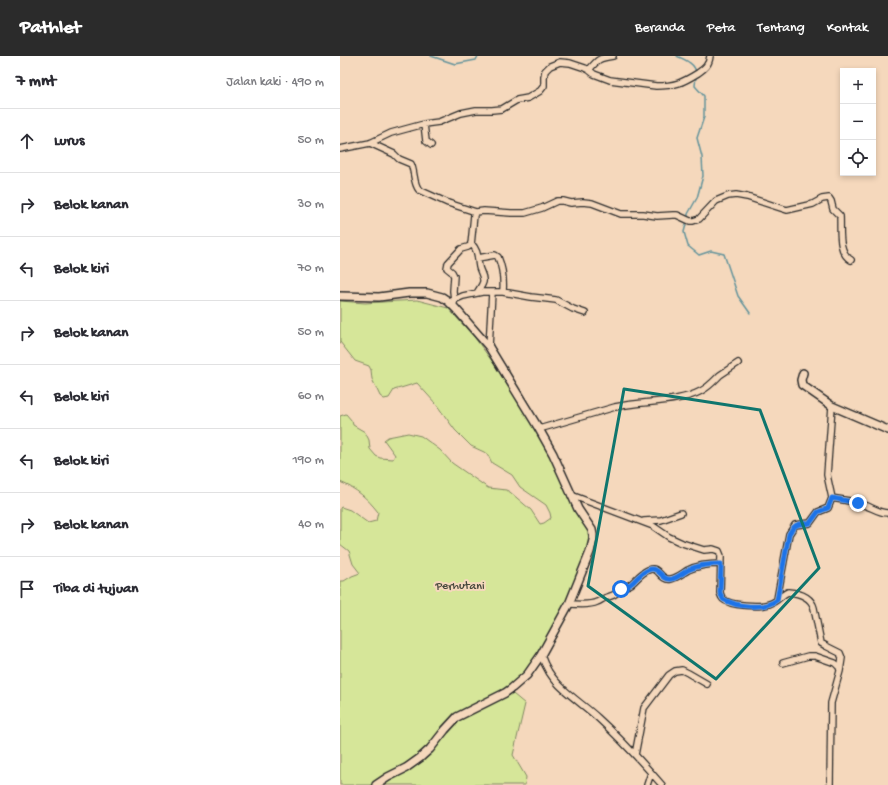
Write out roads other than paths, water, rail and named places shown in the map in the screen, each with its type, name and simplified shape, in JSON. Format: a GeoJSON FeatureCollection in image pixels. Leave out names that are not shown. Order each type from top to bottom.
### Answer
{"type":"FeatureCollection","features":[{"type":"Feature","properties":{"kind":"street"},"geometry":{"type":"LineString","coordinates":[[589,70],[600,59],[613,56]]}},
{"type":"Feature","properties":{"kind":"street"},"geometry":{"type":"LineString","coordinates":[[340,149],[370,143],[391,133],[424,124],[439,122],[469,111],[502,109],[516,100],[528,98],[542,89],[544,86],[545,71],[554,64],[565,62],[589,70],[594,74],[610,80],[656,86],[670,86],[684,82],[705,68],[708,64],[710,56]]}},
{"type":"Feature","properties":{"kind":"street"},"geometry":{"type":"LineString","coordinates":[[424,124],[426,141],[431,145]]}},
{"type":"Feature","properties":{"kind":"street"},"geometry":{"type":"LineString","coordinates":[[370,143],[411,164],[416,185],[419,190],[448,203],[476,212],[524,213],[563,200],[571,203],[592,202],[620,214],[643,214],[657,216],[677,215],[690,221],[696,221],[716,201],[728,196],[736,195],[747,197],[788,210],[813,204],[822,199],[829,198],[833,210],[840,216],[841,243],[843,252],[850,260]]}},
{"type":"Feature","properties":{"kind":"street"},"geometry":{"type":"LineString","coordinates":[[476,212],[474,215],[472,243],[476,249],[479,269],[483,276],[482,286],[476,293]]}},
{"type":"Feature","properties":{"kind":"street"},"geometry":{"type":"LineString","coordinates":[[454,304],[454,276],[447,268],[447,265],[461,249],[470,246],[472,243]]}},
{"type":"Feature","properties":{"kind":"street"},"geometry":{"type":"LineString","coordinates":[[478,258],[495,255],[498,257],[503,273],[503,292]]}},
{"type":"Feature","properties":{"kind":"street"},"geometry":{"type":"LineString","coordinates":[[489,347],[492,292]]}},
{"type":"Feature","properties":{"kind":"street"},"geometry":{"type":"LineString","coordinates":[[454,304],[463,296],[476,293],[503,292],[531,297],[548,298],[556,300],[573,309],[585,312]]}},
{"type":"Feature","properties":{"kind":"street"},"geometry":{"type":"LineString","coordinates":[[340,296],[379,297],[409,293],[427,293],[454,304],[489,347],[539,429],[553,454],[580,513],[592,530],[593,534],[590,552],[569,604],[541,655],[527,675],[505,693],[457,717],[430,749],[420,758],[406,768],[376,785]]}},
{"type":"Feature","properties":{"kind":"street"},"geometry":{"type":"LineString","coordinates":[[539,429],[615,407],[676,399],[700,392],[709,387],[719,376],[738,363]]}},
{"type":"Feature","properties":{"kind":"street"},"geometry":{"type":"LineString","coordinates":[[803,373],[800,380],[802,385],[832,406],[888,430]]}},
{"type":"Feature","properties":{"kind":"street"},"geometry":{"type":"LineString","coordinates":[[777,600],[789,534],[795,525],[810,523],[818,512],[828,508],[832,498],[827,475],[832,406]]}},
{"type":"Feature","properties":{"kind":"street"},"geometry":{"type":"LineString","coordinates":[[571,495],[642,521],[682,543],[704,550],[713,549],[719,551],[721,556],[720,593],[725,600],[743,605],[768,605],[785,593],[789,592],[804,595],[810,600],[813,604],[821,643],[838,652],[841,655],[842,660],[831,703],[830,785]]}},
{"type":"Feature","properties":{"kind":"street"},"geometry":{"type":"LineString","coordinates":[[832,498],[858,503],[882,513],[888,513]]}},
{"type":"Feature","properties":{"kind":"street"},"geometry":{"type":"LineString","coordinates":[[642,521],[661,520],[681,513]]}},
{"type":"Feature","properties":{"kind":"street"},"geometry":{"type":"LineString","coordinates":[[569,604],[593,604],[598,602],[604,598],[614,595],[618,590],[632,583],[652,568],[657,570],[666,579],[673,579],[696,566],[721,564]]}},
{"type":"Feature","properties":{"kind":"street"},"geometry":{"type":"LineString","coordinates":[[541,655],[549,672],[557,682],[597,717],[635,755],[662,785]]}},
{"type":"Feature","properties":{"kind":"street"},"geometry":{"type":"LineString","coordinates":[[782,662],[808,656],[815,656],[835,664],[839,667],[840,671]]}},
{"type":"Feature","properties":{"kind":"street"},"geometry":{"type":"LineString","coordinates":[[635,755],[644,708],[669,675],[675,671],[682,670],[707,684]]}},
{"type":"Feature","properties":{"kind":"street"},"geometry":{"type":"LineString","coordinates":[[647,785],[651,772]]}},
{"type":"Feature","properties":{"kind":"waterway"},"geometry":{"type":"LineString","coordinates":[[431,56],[455,64],[476,60],[478,56]]}},
{"type":"Feature","properties":{"kind":"waterway"},"geometry":{"type":"LineString","coordinates":[[677,56],[691,64],[696,72]]}},
{"type":"Feature","properties":{"kind":"waterway"},"geometry":{"type":"LineString","coordinates":[[688,217],[688,214],[697,198],[703,176],[702,157],[697,138],[704,117],[704,96],[695,86],[696,76]]}},
{"type":"Feature","properties":{"kind":"waterway"},"geometry":{"type":"LineString","coordinates":[[687,221],[684,232],[688,246],[699,255],[711,251],[724,254],[738,296],[750,313]]}},
{"type":"Feature","properties":{"kind":"park label","name":"Perhutani"},"geometry":{"type":"Point","coordinates":[460,587]}}]}
